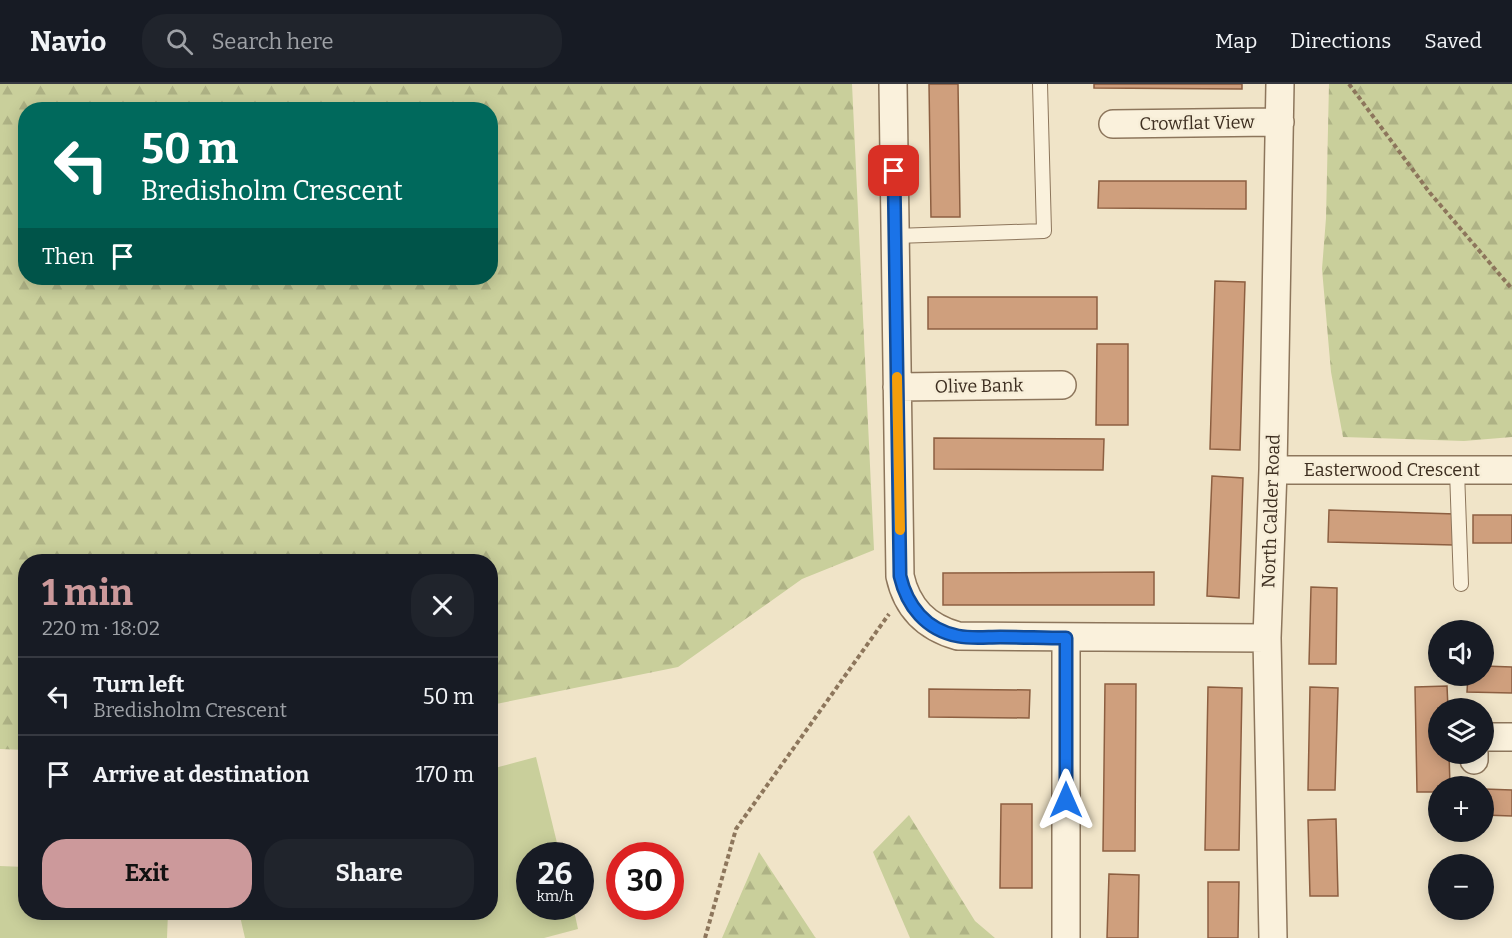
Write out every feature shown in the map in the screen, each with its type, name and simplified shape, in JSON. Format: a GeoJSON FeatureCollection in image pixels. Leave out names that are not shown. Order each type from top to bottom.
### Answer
{"type":"FeatureCollection","features":[{"type":"Feature","properties":{"kind":"street"},"geometry":{"type":"LineString","coordinates":[[893,84],[900,576],[906,595],[915,610],[935,628],[958,636],[1267,638]]}},
{"type":"Feature","properties":{"kind":"street","name":"North Calder Road"},"geometry":{"type":"LineString","coordinates":[[1273,938],[1267,638],[1273,470],[1280,84]]}},
{"type":"Feature","properties":{"kind":"street","name":"Crowflat View"},"geometry":{"type":"LineString","coordinates":[[1113,124],[1280,122]]}},
{"type":"Feature","properties":{"kind":"street","name":"Olive Bank"},"geometry":{"type":"LineString","coordinates":[[897,387],[1062,385]]}},
{"type":"Feature","properties":{"kind":"street","name":"Easterwood Crescent"},"geometry":{"type":"LineString","coordinates":[[1273,470],[1512,471]]}},
{"type":"Feature","properties":{"kind":"street"},"geometry":{"type":"LineString","coordinates":[[1066,638],[1066,938]]}},
{"type":"Feature","properties":{"kind":"street"},"geometry":{"type":"LineString","coordinates":[[1494,744],[1512,737]]}},
{"type":"Feature","properties":{"kind":"lane"},"geometry":{"type":"LineString","coordinates":[[895,236],[1044,231],[1040,84]]}},
{"type":"Feature","properties":{"kind":"lane"},"geometry":{"type":"LineString","coordinates":[[1457,471],[1461,584]]}},
{"type":"Feature","properties":{"kind":"path"},"geometry":{"type":"LineString","coordinates":[[1349,84],[1430,193],[1512,289]]}},
{"type":"Feature","properties":{"kind":"path"},"geometry":{"type":"LineString","coordinates":[[705,938],[736,829],[883,622],[906,595]]}},
{"type":"Feature","properties":{"kind":"green space"},"geometry":{"type":"Polygon","coordinates":[[[0,84],[852,84],[874,550],[802,579],[678,667],[498,704],[498,554],[18,554],[18,750],[0,749],[0,84]]]}},
{"type":"Feature","properties":{"kind":"green space"},"geometry":{"type":"Polygon","coordinates":[[[1329,84],[1512,84],[1512,437],[1464,441],[1343,437],[1331,372],[1322,269],[1326,218],[1329,84]]]}},
{"type":"Feature","properties":{"kind":"green space"},"geometry":{"type":"Polygon","coordinates":[[[536,757],[557,842],[516,842],[516,920],[576,920],[578,929],[544,938],[245,938],[241,920],[498,920],[498,767],[536,757]]]}},
{"type":"Feature","properties":{"kind":"green space"},"geometry":{"type":"Polygon","coordinates":[[[909,815],[975,921],[995,938],[910,938],[873,852],[909,815]]]}},
{"type":"Feature","properties":{"kind":"green space"},"geometry":{"type":"Polygon","coordinates":[[[759,852],[815,937],[816,938],[722,938],[759,852]]]}},
{"type":"Feature","properties":{"kind":"green space"},"geometry":{"type":"Polygon","coordinates":[[[0,866],[18,867],[18,920],[168,920],[167,938],[0,938],[0,866]]]}},
{"type":"Feature","properties":{"kind":"building"},"geometry":{"type":"Polygon","coordinates":[[[929,84],[958,84],[960,217],[931,217],[929,84]]]}},
{"type":"Feature","properties":{"kind":"building"},"geometry":{"type":"Polygon","coordinates":[[[1094,84],[1242,84],[1242,89],[1094,88],[1094,84]]]}},
{"type":"Feature","properties":{"kind":"building"},"geometry":{"type":"Polygon","coordinates":[[[1099,181],[1246,181],[1246,209],[1098,208],[1099,181]]]}},
{"type":"Feature","properties":{"kind":"building"},"geometry":{"type":"Polygon","coordinates":[[[1215,281],[1245,282],[1240,450],[1210,449],[1215,281]]]}},
{"type":"Feature","properties":{"kind":"building"},"geometry":{"type":"Polygon","coordinates":[[[928,297],[1097,297],[1097,329],[928,329],[928,297]]]}},
{"type":"Feature","properties":{"kind":"building"},"geometry":{"type":"Polygon","coordinates":[[[1097,344],[1128,344],[1128,425],[1096,425],[1097,344]]]}},
{"type":"Feature","properties":{"kind":"building"},"geometry":{"type":"Polygon","coordinates":[[[934,438],[1104,439],[1103,470],[934,469],[934,438]]]}},
{"type":"Feature","properties":{"kind":"building"},"geometry":{"type":"Polygon","coordinates":[[[1212,476],[1243,478],[1239,598],[1207,596],[1212,476]]]}},
{"type":"Feature","properties":{"kind":"building"},"geometry":{"type":"Polygon","coordinates":[[[1329,510],[1455,514],[1454,545],[1328,542],[1329,510]]]}},
{"type":"Feature","properties":{"kind":"building"},"geometry":{"type":"Polygon","coordinates":[[[1473,515],[1512,515],[1512,543],[1473,543],[1473,515]]]}},
{"type":"Feature","properties":{"kind":"building"},"geometry":{"type":"Polygon","coordinates":[[[1154,572],[1154,605],[943,605],[943,573],[1154,572]]]}},
{"type":"Feature","properties":{"kind":"building"},"geometry":{"type":"Polygon","coordinates":[[[1311,587],[1337,588],[1336,664],[1309,664],[1311,587]]]}},
{"type":"Feature","properties":{"kind":"building"},"geometry":{"type":"Polygon","coordinates":[[[1494,666],[1512,667],[1512,693],[1467,692],[1467,686],[1494,686],[1494,666]]]}},
{"type":"Feature","properties":{"kind":"building"},"geometry":{"type":"Polygon","coordinates":[[[1105,684],[1136,684],[1135,851],[1103,851],[1105,684]]]}},
{"type":"Feature","properties":{"kind":"building"},"geometry":{"type":"Polygon","coordinates":[[[1447,686],[1448,698],[1428,698],[1428,764],[1449,764],[1450,776],[1428,776],[1428,792],[1417,792],[1415,687],[1447,686]]]}},
{"type":"Feature","properties":{"kind":"building"},"geometry":{"type":"Polygon","coordinates":[[[1208,687],[1242,688],[1239,850],[1205,850],[1208,687]]]}},
{"type":"Feature","properties":{"kind":"building"},"geometry":{"type":"Polygon","coordinates":[[[1310,687],[1338,688],[1335,790],[1308,790],[1310,687]]]}},
{"type":"Feature","properties":{"kind":"building"},"geometry":{"type":"Polygon","coordinates":[[[929,689],[1030,690],[1029,718],[929,717],[929,689]]]}},
{"type":"Feature","properties":{"kind":"building"},"geometry":{"type":"Polygon","coordinates":[[[1494,789],[1512,790],[1512,816],[1494,815],[1494,789]]]}},
{"type":"Feature","properties":{"kind":"building"},"geometry":{"type":"Polygon","coordinates":[[[1001,804],[1032,804],[1032,888],[1000,888],[1001,804]]]}},
{"type":"Feature","properties":{"kind":"building"},"geometry":{"type":"Polygon","coordinates":[[[1336,819],[1338,896],[1310,896],[1308,820],[1336,819]]]}},
{"type":"Feature","properties":{"kind":"building"},"geometry":{"type":"Polygon","coordinates":[[[1109,874],[1139,875],[1138,938],[1107,938],[1109,874]]]}},
{"type":"Feature","properties":{"kind":"building"},"geometry":{"type":"Polygon","coordinates":[[[1208,882],[1239,882],[1238,938],[1208,938],[1208,882]]]}},
{"type":"Feature","properties":{"kind":"slow traffic"},"geometry":{"type":"LineString","coordinates":[[897,377],[900,530]]}},
{"type":"Feature","properties":{"kind":"route"},"geometry":{"type":"LineString","coordinates":[[894,171],[900,576],[903,588],[915,610],[935,628],[946,633],[970,637],[1066,638],[1066,800]]}}]}
